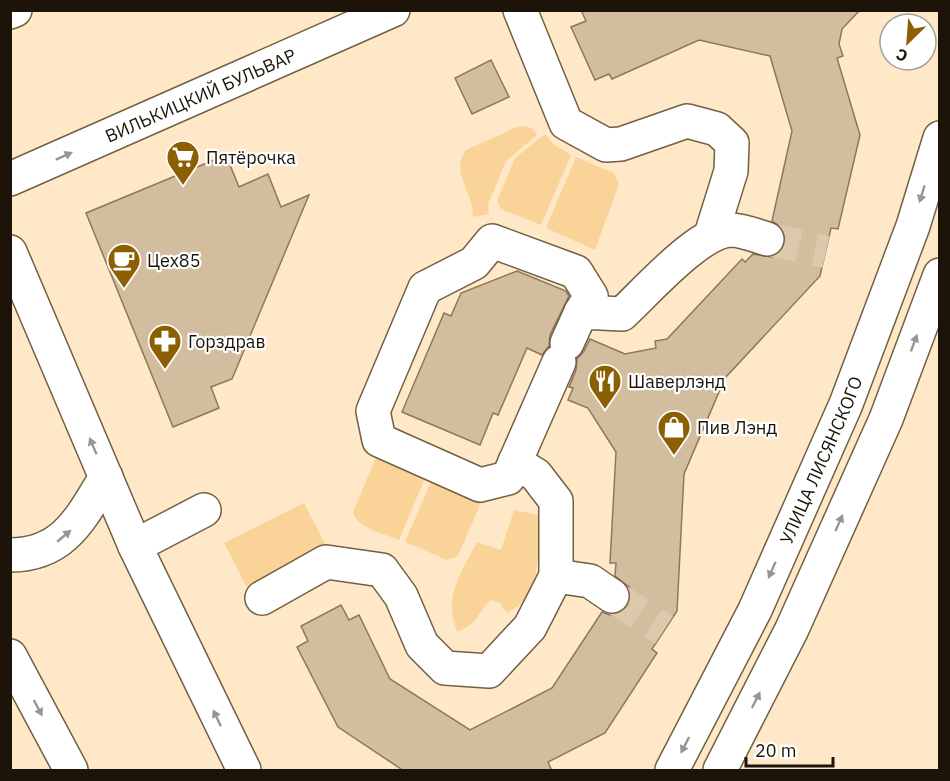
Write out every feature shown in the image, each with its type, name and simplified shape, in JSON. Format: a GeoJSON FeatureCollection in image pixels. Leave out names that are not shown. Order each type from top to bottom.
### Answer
{"type":"FeatureCollection","features":[{"type":"Feature","properties":{"kind":"street"},"geometry":{"type":"LineString","coordinates":[[10,12],[15,10]]}},
{"type":"Feature","properties":{"kind":"street","name":"ВИЛЬКИЦКИЙ БУЛЬВАР"},"geometry":{"type":"LineString","coordinates":[[10,179],[334,24],[393,10]]}},
{"type":"Feature","properties":{"kind":"street"},"geometry":{"type":"LineString","coordinates":[[520,10],[566,123],[606,145],[621,144],[687,121],[717,129],[732,143],[731,171],[711,235]]}},
{"type":"Feature","properties":{"kind":"street","name":"УЛИЦА ЛИСЯНСКОГО"},"geometry":{"type":"LineString","coordinates":[[672,771],[755,610],[846,405],[913,226],[939,138]]}},
{"type":"Feature","properties":{"kind":"street"},"geometry":{"type":"LineString","coordinates":[[581,312],[622,314],[694,246],[711,235],[731,230],[767,238]]}},
{"type":"Feature","properties":{"kind":"street"},"geometry":{"type":"LineString","coordinates":[[492,241],[576,272],[591,296],[581,312],[508,478],[480,485],[379,440],[373,411],[425,288],[474,263],[492,241]]}},
{"type":"Feature","properties":{"kind":"street"},"geometry":{"type":"LineString","coordinates":[[10,252],[135,546],[244,771]]}},
{"type":"Feature","properties":{"kind":"street"},"geometry":{"type":"LineString","coordinates":[[720,771],[792,629],[886,419],[939,274]]}},
{"type":"Feature","properties":{"kind":"street"},"geometry":{"type":"LineString","coordinates":[[262,597],[326,562],[382,570],[400,596],[422,645],[445,668],[489,671],[530,627],[556,576],[556,501],[536,475],[515,462]]}},
{"type":"Feature","properties":{"kind":"street"},"geometry":{"type":"LineString","coordinates":[[10,555],[39,551],[64,538],[83,515],[106,477]]}},
{"type":"Feature","properties":{"kind":"street"},"geometry":{"type":"LineString","coordinates":[[135,546],[204,510]]}},
{"type":"Feature","properties":{"kind":"street"},"geometry":{"type":"LineString","coordinates":[[556,576],[590,581],[612,596]]}},
{"type":"Feature","properties":{"kind":"street"},"geometry":{"type":"LineString","coordinates":[[10,656],[71,771]]}},
{"type":"Feature","properties":{"kind":"shaded area"},"geometry":{"type":"Polygon","coordinates":[[[525,126],[533,129],[537,135],[506,161],[488,204],[489,214],[473,217],[470,199],[461,174],[461,158],[466,150],[517,127],[525,126]]]}},
{"type":"Feature","properties":{"kind":"shaded area"},"geometry":{"type":"Polygon","coordinates":[[[545,134],[552,143],[571,155],[541,225],[501,209],[497,201],[515,158],[545,134]]]}},
{"type":"Feature","properties":{"kind":"shaded area"},"geometry":{"type":"Polygon","coordinates":[[[576,157],[614,173],[619,184],[595,250],[546,228],[576,157]]]}},
{"type":"Feature","properties":{"kind":"shaded area"},"geometry":{"type":"Polygon","coordinates":[[[377,455],[426,476],[399,540],[365,526],[355,518],[353,512],[377,455]]]}},
{"type":"Feature","properties":{"kind":"shaded area"},"geometry":{"type":"Polygon","coordinates":[[[432,479],[482,500],[458,556],[447,560],[405,542],[432,479]]]}},
{"type":"Feature","properties":{"kind":"shaded area"},"geometry":{"type":"Polygon","coordinates":[[[304,503],[328,550],[249,591],[224,543],[304,503]]]}},
{"type":"Feature","properties":{"kind":"shaded area"},"geometry":{"type":"Polygon","coordinates":[[[514,510],[540,515],[538,561],[533,583],[522,602],[507,613],[500,603],[491,600],[474,622],[457,632],[452,607],[460,575],[477,542],[501,550],[514,510]]]}},
{"type":"Feature","properties":{"kind":"building"},"geometry":{"type":"Polygon","coordinates":[[[581,10],[860,10],[842,29],[839,44],[843,56],[837,58],[860,135],[838,229],[831,228],[820,276],[725,378],[684,474],[677,611],[652,649],[657,653],[605,733],[548,762],[552,771],[404,771],[338,727],[297,647],[308,641],[301,626],[341,605],[349,620],[359,615],[390,679],[470,730],[552,688],[602,612],[610,615],[620,613],[627,607],[631,598],[629,587],[615,576],[616,563],[610,563],[616,452],[588,408],[568,400],[573,388],[569,387],[576,370],[577,359],[590,339],[625,354],[656,348],[655,341],[667,339],[742,259],[745,262],[753,254],[772,257],[780,252],[785,244],[785,236],[781,227],[772,221],[792,131],[770,56],[699,40],[612,79],[609,74],[595,80],[571,27],[586,21],[581,10]]]}},
{"type":"Feature","properties":{"kind":"building"},"geometry":{"type":"Polygon","coordinates":[[[491,60],[509,97],[472,114],[455,78],[491,60]]]}},
{"type":"Feature","properties":{"kind":"building"},"geometry":{"type":"Polygon","coordinates":[[[226,155],[239,187],[268,174],[281,207],[309,195],[232,379],[211,387],[219,408],[173,427],[86,213],[226,155]]]}},
{"type":"Feature","properties":{"kind":"building"},"geometry":{"type":"Polygon","coordinates":[[[517,271],[566,291],[569,296],[550,335],[549,346],[542,355],[527,348],[498,415],[493,413],[480,445],[402,412],[444,313],[451,316],[461,293],[517,271]]]}},
{"type":"Feature","properties":{"kind":"tunnel"},"geometry":{"type":"LineString","coordinates":[[767,239],[826,252]]}},
{"type":"Feature","properties":{"kind":"tunnel"},"geometry":{"type":"LineString","coordinates":[[612,596],[664,630]]}},
{"type":"Feature","properties":{"kind":"place","name":"Пятёрочка"},"geometry":{"type":"Point","coordinates":[183,186]}},
{"type":"Feature","properties":{"kind":"place","name":"Цех85"},"geometry":{"type":"Point","coordinates":[124,289]}},
{"type":"Feature","properties":{"kind":"place","name":"Горздрав"},"geometry":{"type":"Point","coordinates":[165,370]}},
{"type":"Feature","properties":{"kind":"place","name":"Шаверлэнд"},"geometry":{"type":"Point","coordinates":[605,410]}},
{"type":"Feature","properties":{"kind":"place","name":"Пив Лэнд"},"geometry":{"type":"Point","coordinates":[674,456]}}]}
